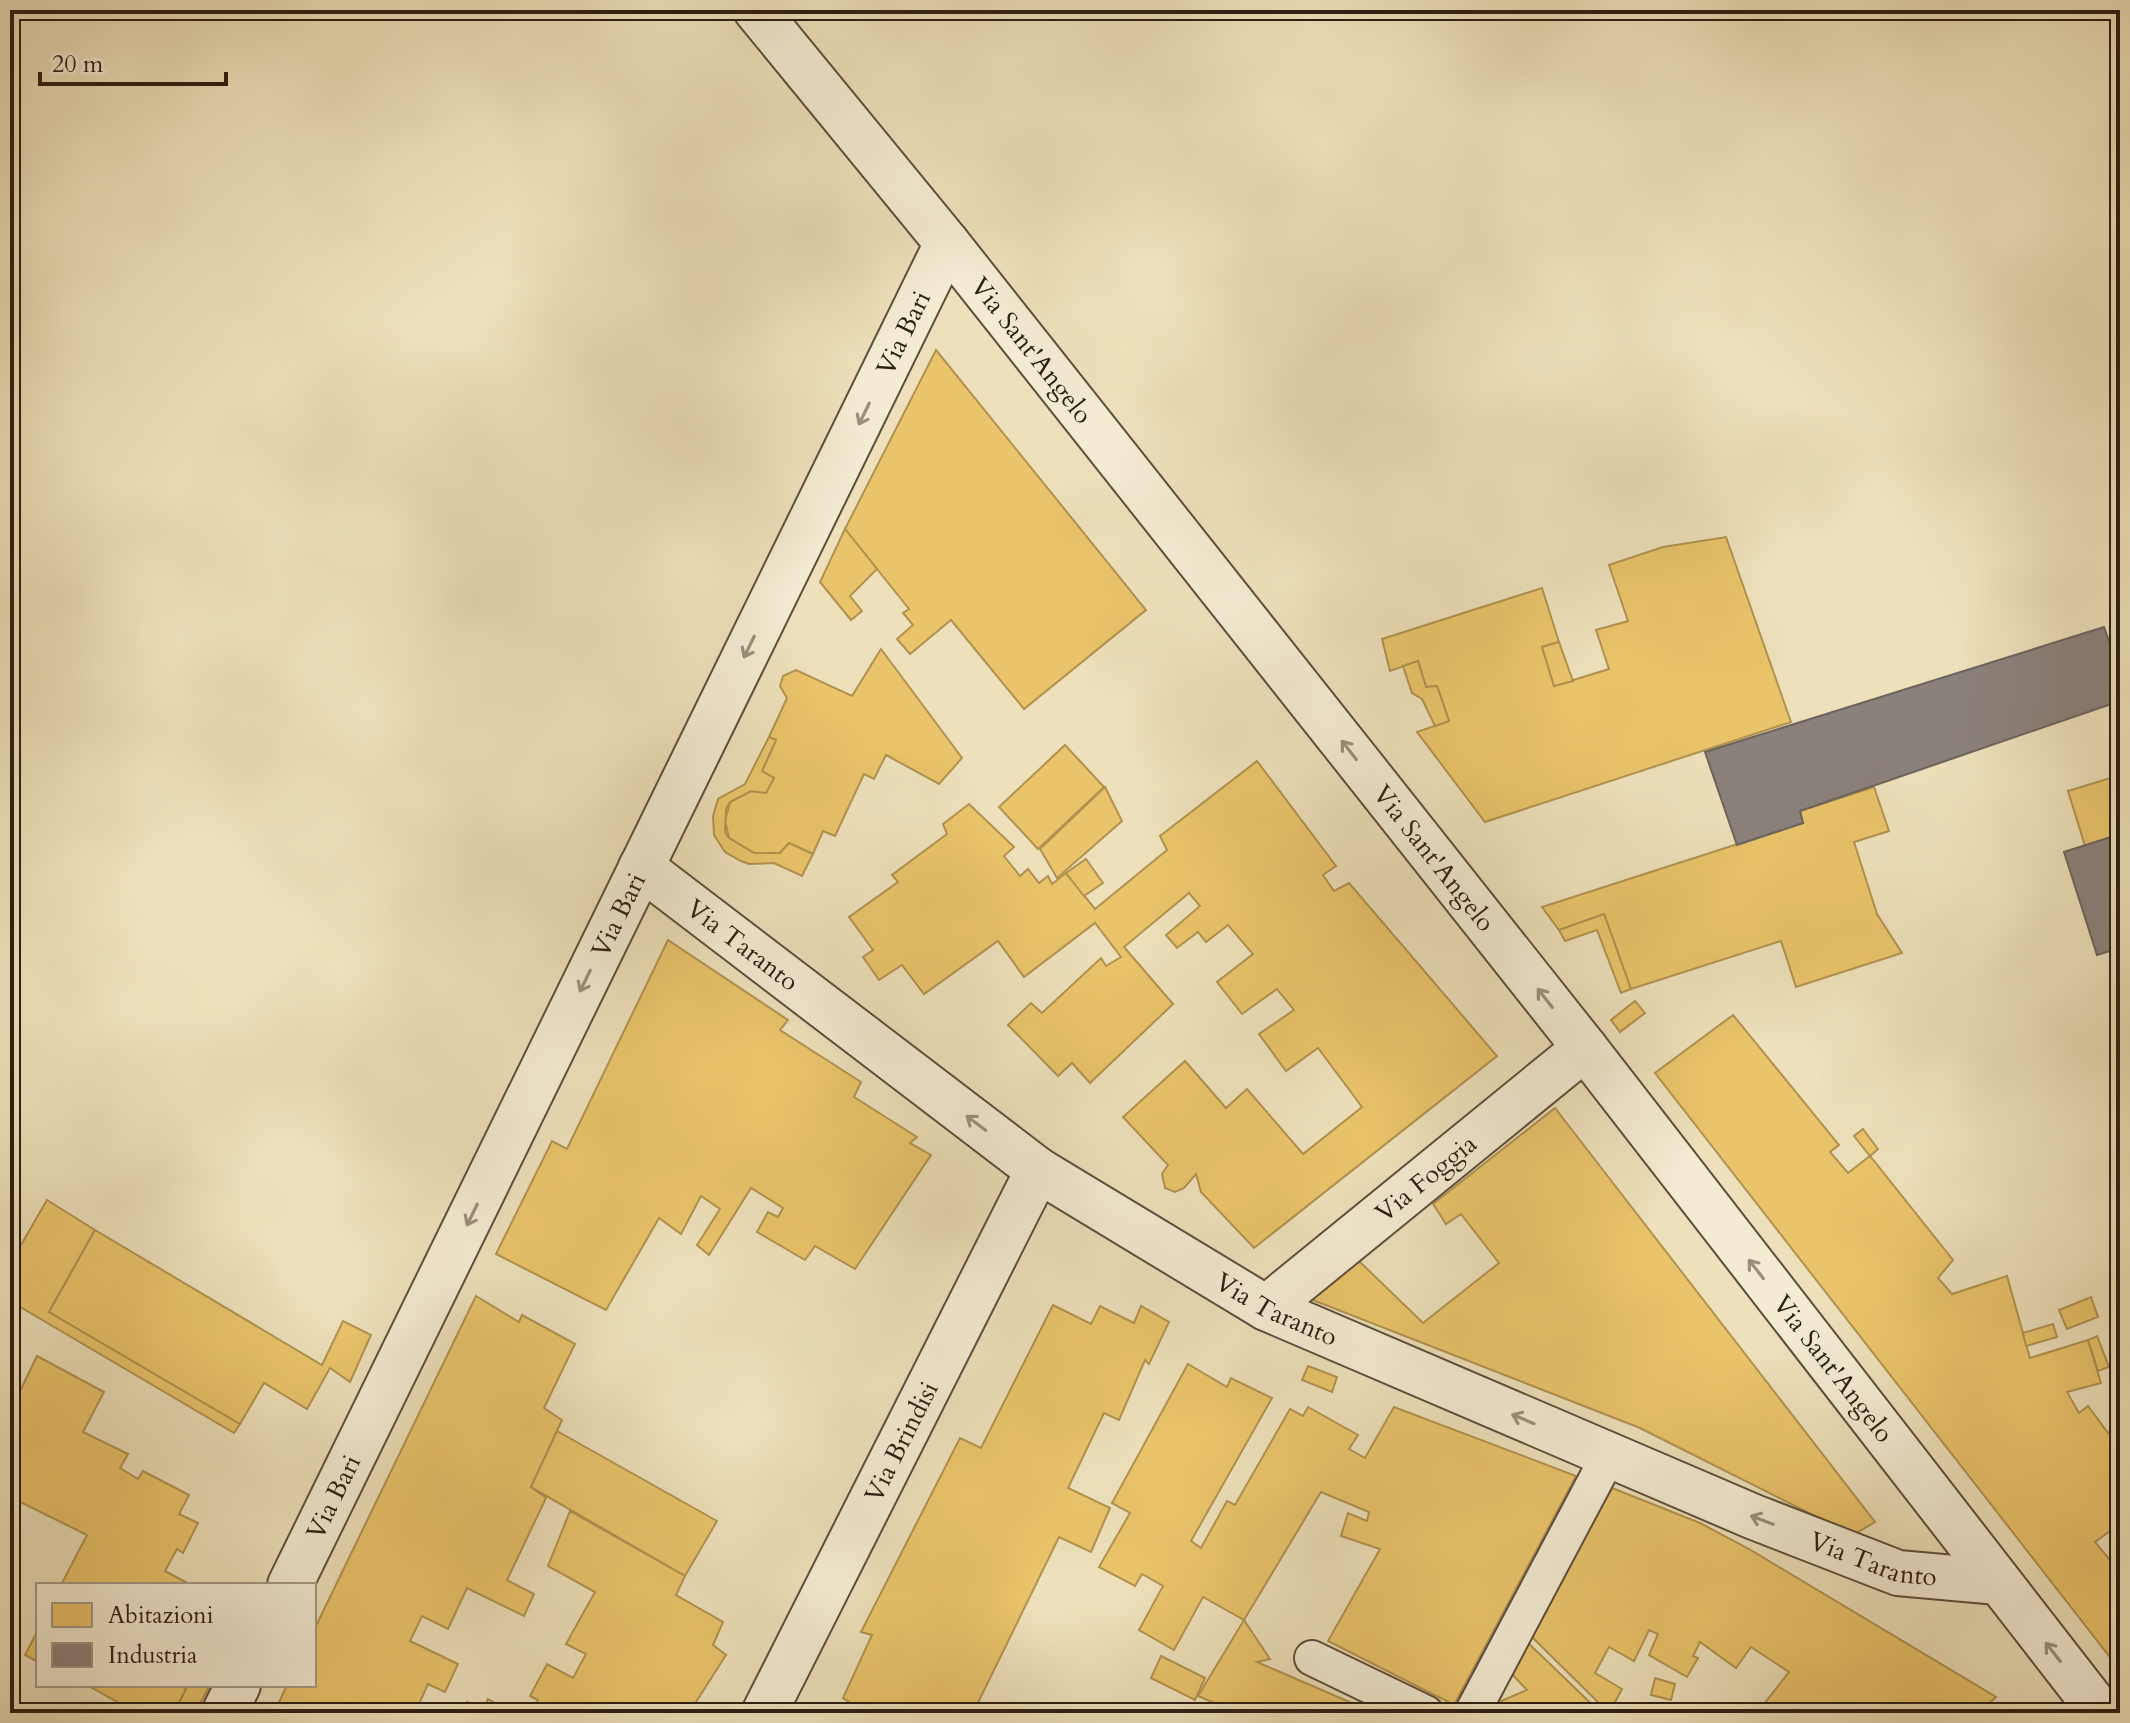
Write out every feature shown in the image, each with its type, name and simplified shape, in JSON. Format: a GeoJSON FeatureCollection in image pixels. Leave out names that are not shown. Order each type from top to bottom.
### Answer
{"type":"FeatureCollection","features":[{"type":"Feature","properties":{"kind":"street","name":"Via Sant'Angelo"},"geometry":{"type":"LineString","coordinates":[[756,10],[947,243],[1585,1048],[2101,1713]]}},
{"type":"Feature","properties":{"kind":"street","name":"Via Bari"},"geometry":{"type":"LineString","coordinates":[[291,1583],[947,243]]}},
{"type":"Feature","properties":{"kind":"street","name":"Via Taranto"},"geometry":{"type":"LineString","coordinates":[[641,867],[1038,1170],[1266,1308],[1754,1517],[1898,1573],[1998,1582]]}},
{"type":"Feature","properties":{"kind":"street","name":"Via Foggia"},"geometry":{"type":"LineString","coordinates":[[1266,1308],[1585,1048]]}},
{"type":"Feature","properties":{"kind":"street","name":"Via Brindisi"},"geometry":{"type":"LineString","coordinates":[[764,1713],[1038,1170]]}},
{"type":"Feature","properties":{"kind":"street"},"geometry":{"type":"LineString","coordinates":[[224,1713],[237,1687]]}},
{"type":"Feature","properties":{"kind":"lane"},"geometry":{"type":"LineString","coordinates":[[1472,1713],[1609,1455]]}},
{"type":"Feature","properties":{"kind":"lane"},"geometry":{"type":"LineString","coordinates":[[1312,1658],[1426,1713]]}},
{"type":"Feature","properties":{"kind":"building: Abitazioni"},"geometry":{"type":"Polygon","coordinates":[[[936,350],[1146,610],[1024,709],[951,620],[910,654],[897,639],[913,625],[903,613],[909,609],[845,529],[936,350]]]}},
{"type":"Feature","properties":{"kind":"building: Abitazioni"},"geometry":{"type":"Polygon","coordinates":[[[845,529],[877,569],[850,596],[862,611],[851,620],[820,582],[845,529]]]}},
{"type":"Feature","properties":{"kind":"building: Abitazioni"},"geometry":{"type":"Polygon","coordinates":[[[1726,537],[1791,722],[1485,822],[1417,732],[1449,721],[1437,686],[1426,687],[1418,661],[1390,671],[1382,639],[1542,588],[1559,642],[1542,647],[1554,686],[1609,669],[1596,630],[1628,621],[1609,565],[1663,547],[1726,537]]]}},
{"type":"Feature","properties":{"kind":"building: Abitazioni"},"geometry":{"type":"Polygon","coordinates":[[[1559,642],[1573,681],[1554,686],[1542,647],[1559,642]]]}},
{"type":"Feature","properties":{"kind":"building: Abitazioni"},"geometry":{"type":"Polygon","coordinates":[[[881,649],[962,758],[939,784],[886,755],[874,779],[864,774],[835,836],[823,831],[813,854],[789,843],[780,853],[754,853],[729,838],[725,821],[730,802],[751,791],[766,793],[774,778],[762,771],[776,740],[769,737],[787,698],[780,686],[783,676],[796,670],[852,696],[881,649]]]}},
{"type":"Feature","properties":{"kind":"building: Abitazioni"},"geometry":{"type":"Polygon","coordinates":[[[1418,661],[1426,687],[1437,686],[1449,721],[1435,726],[1422,699],[1412,693],[1403,666],[1418,661]]]}},
{"type":"Feature","properties":{"kind":"building: Abitazioni"},"geometry":{"type":"Polygon","coordinates":[[[769,737],[776,740],[762,771],[774,778],[766,793],[751,791],[730,802],[726,809],[725,832],[729,838],[754,853],[780,853],[789,843],[813,854],[802,876],[774,863],[749,864],[741,861],[725,852],[714,835],[713,816],[718,799],[745,784],[769,737]]]}},
{"type":"Feature","properties":{"kind":"building: Abitazioni"},"geometry":{"type":"Polygon","coordinates":[[[1065,745],[1104,787],[1038,849],[999,807],[1065,745]]]}},
{"type":"Feature","properties":{"kind":"building: Abitazioni"},"geometry":{"type":"Polygon","coordinates":[[[1257,761],[1336,866],[1323,875],[1334,891],[1349,883],[1497,1056],[1254,1248],[1201,1192],[1196,1174],[1184,1188],[1175,1192],[1165,1188],[1162,1174],[1168,1165],[1123,1117],[1185,1061],[1226,1108],[1247,1089],[1303,1154],[1362,1107],[1318,1048],[1286,1071],[1259,1034],[1294,1010],[1277,989],[1242,1014],[1217,982],[1253,954],[1228,925],[1206,942],[1198,932],[1177,948],[1166,935],[1200,906],[1189,893],[1124,947],[1173,1004],[1090,1083],[1072,1063],[1058,1076],[1008,1025],[1031,1003],[1042,1013],[1101,958],[1106,966],[1121,957],[1095,923],[1024,977],[998,941],[924,994],[902,965],[879,980],[863,957],[873,950],[849,917],[898,882],[892,875],[947,834],[943,824],[969,804],[1014,847],[1004,856],[1020,876],[1028,869],[1039,883],[1048,876],[1052,884],[1066,873],[1095,909],[1167,850],[1160,836],[1257,761]]]}},
{"type":"Feature","properties":{"kind":"building: Abitazioni"},"geometry":{"type":"Polygon","coordinates":[[[2120,775],[2120,834],[2085,846],[2068,791],[2120,775]]]}},
{"type":"Feature","properties":{"kind":"building: Abitazioni"},"geometry":{"type":"Polygon","coordinates":[[[1105,787],[1122,821],[1057,878],[1040,849],[1105,787]]]}},
{"type":"Feature","properties":{"kind":"building: Abitazioni"},"geometry":{"type":"Polygon","coordinates":[[[1874,787],[1889,831],[1854,842],[1877,914],[1902,953],[1796,987],[1781,941],[1631,989],[1604,914],[1559,930],[1542,907],[1803,823],[1800,811],[1874,787]]]}},
{"type":"Feature","properties":{"kind":"building: Abitazioni"},"geometry":{"type":"Polygon","coordinates":[[[1086,859],[1103,883],[1084,896],[1066,873],[1086,859]]]}},
{"type":"Feature","properties":{"kind":"building: Abitazioni"},"geometry":{"type":"Polygon","coordinates":[[[1604,914],[1631,989],[1621,993],[1597,930],[1565,941],[1559,930],[1604,914]]]}},
{"type":"Feature","properties":{"kind":"building: Abitazioni"},"geometry":{"type":"Polygon","coordinates":[[[668,940],[788,1020],[780,1030],[861,1082],[854,1097],[917,1137],[910,1143],[931,1155],[855,1269],[815,1246],[805,1260],[757,1232],[768,1212],[778,1217],[783,1208],[751,1188],[709,1255],[697,1245],[720,1209],[701,1196],[681,1234],[659,1218],[606,1310],[496,1254],[552,1141],[567,1149],[668,940]]]}},
{"type":"Feature","properties":{"kind":"building: Abitazioni"},"geometry":{"type":"Polygon","coordinates":[[[1635,1001],[1645,1013],[1620,1032],[1611,1020],[1635,1001]]]}},
{"type":"Feature","properties":{"kind":"building: Abitazioni"},"geometry":{"type":"Polygon","coordinates":[[[1733,1015],[1839,1145],[1830,1152],[1848,1173],[1870,1156],[1953,1260],[1938,1278],[1952,1294],[2007,1276],[2030,1358],[2088,1340],[2101,1383],[2067,1392],[2079,1413],[2088,1406],[2108,1433],[2120,1422],[2120,1524],[2095,1542],[2120,1572],[2120,1670],[1655,1073],[1733,1015]]]}},
{"type":"Feature","properties":{"kind":"building: Abitazioni"},"geometry":{"type":"Polygon","coordinates":[[[1555,1108],[1875,1522],[1853,1535],[1640,1428],[1310,1299],[1359,1261],[1423,1323],[1499,1263],[1461,1214],[1446,1224],[1433,1204],[1555,1108]]]}},
{"type":"Feature","properties":{"kind":"building: Abitazioni"},"geometry":{"type":"Polygon","coordinates":[[[1863,1129],[1878,1149],[1870,1156],[1854,1136],[1863,1129]]]}},
{"type":"Feature","properties":{"kind":"building: Abitazioni"},"geometry":{"type":"Polygon","coordinates":[[[47,1200],[95,1230],[49,1312],[240,1424],[234,1433],[10,1301],[10,1264],[47,1200]]]}},
{"type":"Feature","properties":{"kind":"building: Abitazioni"},"geometry":{"type":"Polygon","coordinates":[[[95,1230],[322,1365],[343,1321],[371,1335],[350,1382],[330,1368],[307,1409],[264,1383],[240,1424],[49,1312],[95,1230]]]}},
{"type":"Feature","properties":{"kind":"building: Abitazioni"},"geometry":{"type":"Polygon","coordinates":[[[476,1296],[519,1322],[522,1315],[575,1344],[544,1408],[562,1420],[531,1487],[546,1498],[507,1580],[534,1594],[524,1616],[467,1588],[448,1629],[422,1616],[410,1641],[458,1664],[445,1692],[428,1684],[415,1713],[274,1713],[286,1687],[316,1687],[316,1626],[476,1296]]]}},
{"type":"Feature","properties":{"kind":"building: Abitazioni"},"geometry":{"type":"Polygon","coordinates":[[[2091,1297],[2098,1317],[2067,1329],[2059,1310],[2091,1297]]]}},
{"type":"Feature","properties":{"kind":"building: Abitazioni"},"geometry":{"type":"Polygon","coordinates":[[[1053,1305],[1091,1324],[1100,1306],[1134,1323],[1141,1306],[1169,1322],[1149,1364],[1145,1360],[1119,1420],[1104,1413],[1068,1488],[1110,1508],[1091,1552],[1059,1537],[973,1713],[860,1713],[862,1710],[843,1698],[872,1635],[861,1632],[960,1438],[981,1448],[1053,1305]]]}},
{"type":"Feature","properties":{"kind":"building: Abitazioni"},"geometry":{"type":"Polygon","coordinates":[[[2053,1324],[2057,1337],[2026,1346],[2023,1333],[2053,1324]]]}},
{"type":"Feature","properties":{"kind":"building: Abitazioni"},"geometry":{"type":"Polygon","coordinates":[[[2097,1336],[2109,1367],[2098,1371],[2088,1340],[2097,1336]]]}},
{"type":"Feature","properties":{"kind":"building: Abitazioni"},"geometry":{"type":"Polygon","coordinates":[[[37,1356],[104,1392],[83,1432],[128,1454],[120,1468],[138,1479],[143,1471],[189,1495],[179,1514],[198,1523],[183,1553],[177,1549],[165,1571],[187,1583],[62,1583],[87,1535],[10,1497],[10,1412],[37,1356]]]}},
{"type":"Feature","properties":{"kind":"building: Abitazioni"},"geometry":{"type":"Polygon","coordinates":[[[1188,1364],[1227,1387],[1231,1378],[1272,1398],[1191,1541],[1201,1548],[1227,1501],[1235,1505],[1290,1409],[1303,1416],[1308,1407],[1358,1435],[1349,1449],[1365,1458],[1394,1407],[1576,1476],[1454,1705],[1328,1641],[1380,1549],[1341,1536],[1348,1513],[1367,1521],[1369,1512],[1321,1492],[1244,1620],[1203,1597],[1174,1650],[1139,1630],[1163,1586],[1142,1574],[1135,1586],[1099,1567],[1130,1513],[1112,1503],[1188,1364]]]}},
{"type":"Feature","properties":{"kind":"building: Abitazioni"},"geometry":{"type":"Polygon","coordinates":[[[1308,1366],[1337,1377],[1332,1392],[1302,1380],[1308,1366]]]}},
{"type":"Feature","properties":{"kind":"building: Abitazioni"},"geometry":{"type":"Polygon","coordinates":[[[557,1431],[717,1521],[685,1576],[531,1487],[557,1431]]]}},
{"type":"Feature","properties":{"kind":"building: Abitazioni"},"geometry":{"type":"Polygon","coordinates":[[[1612,1488],[1700,1523],[1749,1549],[1996,1697],[1979,1713],[1924,1713],[1920,1710],[1918,1713],[1757,1713],[1789,1672],[1751,1647],[1736,1668],[1700,1642],[1693,1656],[1698,1658],[1687,1677],[1649,1655],[1658,1634],[1649,1630],[1634,1661],[1609,1647],[1595,1673],[1622,1689],[1609,1713],[1529,1634],[1612,1488]]]}},
{"type":"Feature","properties":{"kind":"building: Abitazioni"},"geometry":{"type":"Polygon","coordinates":[[[570,1511],[685,1576],[676,1595],[723,1622],[713,1645],[726,1655],[689,1713],[533,1713],[538,1700],[530,1696],[547,1664],[573,1678],[586,1654],[566,1644],[595,1592],[548,1566],[570,1511]]]}},
{"type":"Feature","properties":{"kind":"building: Abitazioni"},"geometry":{"type":"Polygon","coordinates":[[[1244,1620],[1270,1659],[1257,1662],[1375,1713],[1218,1713],[1221,1706],[1198,1696],[1244,1620]]]}},
{"type":"Feature","properties":{"kind":"building: Abitazioni"},"geometry":{"type":"Polygon","coordinates":[[[36,1634],[36,1661],[25,1655],[36,1634]]]}},
{"type":"Feature","properties":{"kind":"building: Abitazioni"},"geometry":{"type":"Polygon","coordinates":[[[1524,1639],[1601,1713],[1571,1713],[1568,1709],[1564,1713],[1505,1713],[1501,1701],[1527,1690],[1508,1670],[1524,1639]]]}},
{"type":"Feature","properties":{"kind":"building: Abitazioni"},"geometry":{"type":"Polygon","coordinates":[[[1161,1656],[1205,1678],[1195,1700],[1151,1678],[1161,1656]]]}},
{"type":"Feature","properties":{"kind":"building: Abitazioni"},"geometry":{"type":"Polygon","coordinates":[[[1655,1678],[1675,1684],[1671,1700],[1651,1695],[1655,1678]]]}},
{"type":"Feature","properties":{"kind":"building: Abitazioni"},"geometry":{"type":"Polygon","coordinates":[[[91,1687],[186,1689],[174,1713],[137,1713],[91,1687]]]}},
{"type":"Feature","properties":{"kind":"building: Abitazioni"},"geometry":{"type":"Polygon","coordinates":[[[183,1687],[209,1687],[195,1713],[174,1713],[186,1689],[183,1687]]]}},
{"type":"Feature","properties":{"kind":"building: Abitazioni"},"geometry":{"type":"Polygon","coordinates":[[[488,1699],[513,1713],[482,1713],[488,1699]]]}},
{"type":"Feature","properties":{"kind":"building: Abitazioni"},"geometry":{"type":"Polygon","coordinates":[[[467,1702],[484,1709],[482,1713],[462,1713],[467,1702]]]}},
{"type":"Feature","properties":{"kind":"building: Industria"},"geometry":{"type":"Polygon","coordinates":[[[2104,627],[2120,672],[2120,701],[1800,811],[1803,823],[1737,845],[1705,752],[2104,627]]]}},
{"type":"Feature","properties":{"kind":"building: Industria"},"geometry":{"type":"Polygon","coordinates":[[[2120,834],[2120,948],[2097,955],[2064,852],[2120,834]]]}}]}
